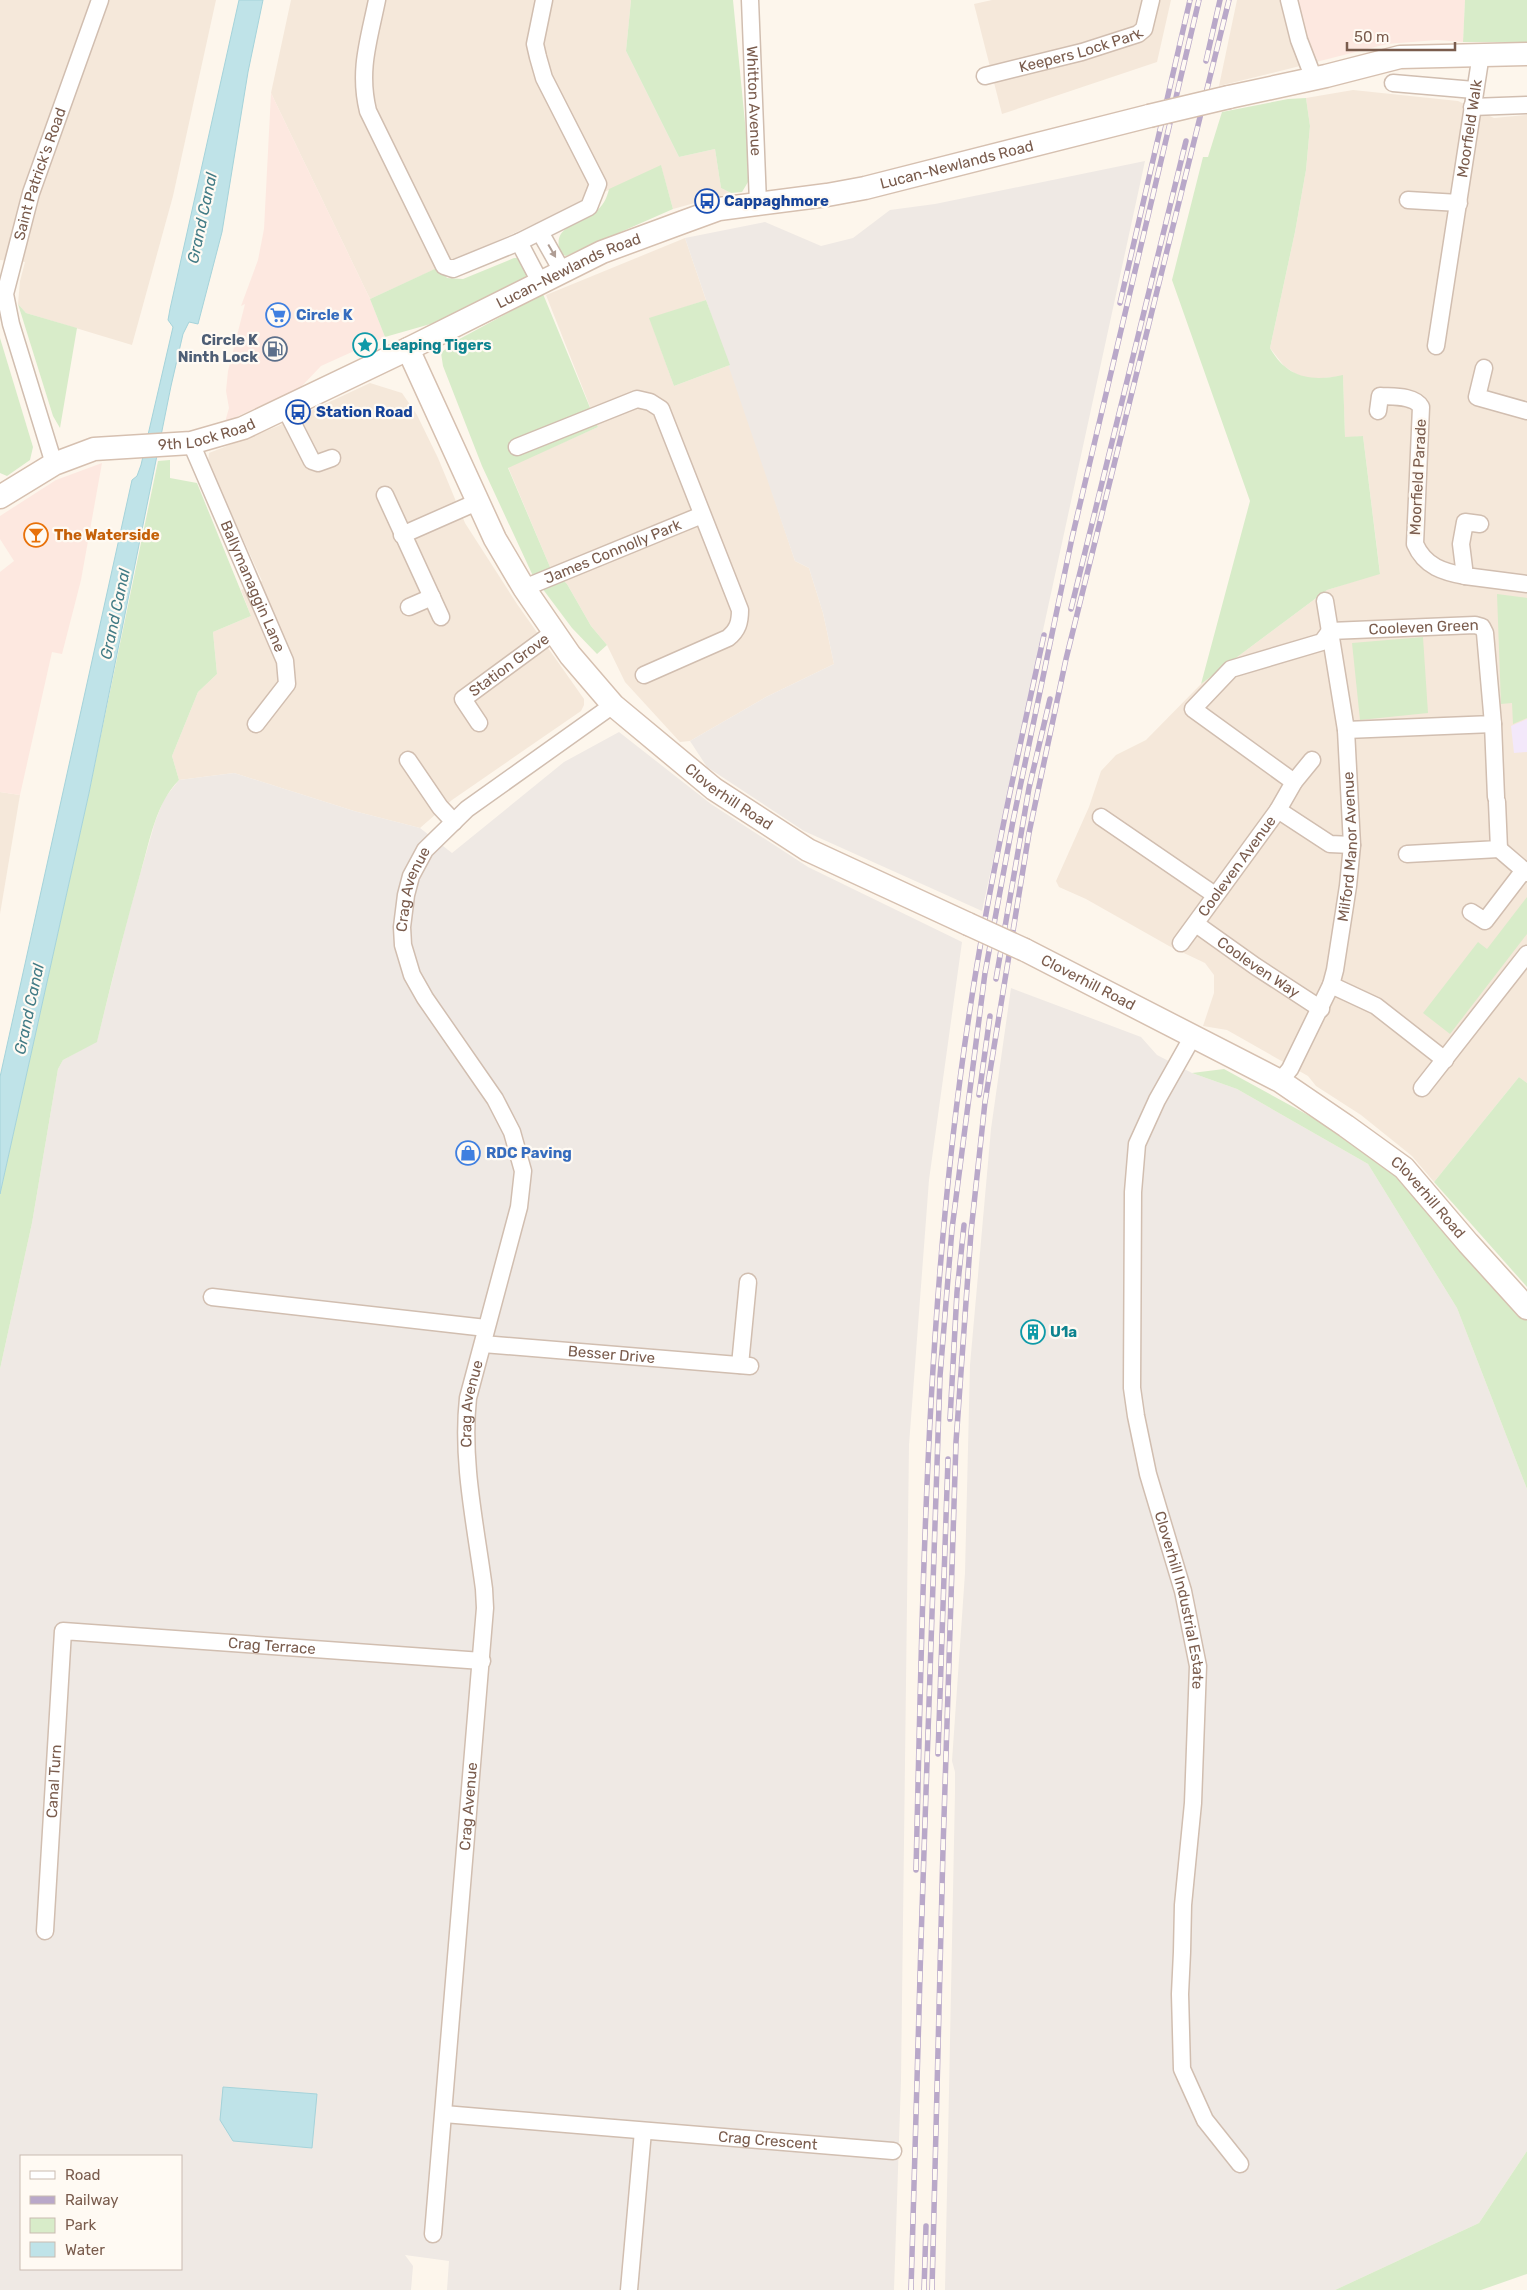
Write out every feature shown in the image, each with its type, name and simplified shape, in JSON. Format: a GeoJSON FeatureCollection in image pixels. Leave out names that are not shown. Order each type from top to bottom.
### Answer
{"type":"FeatureCollection","features":[{"type":"Feature","properties":{"kind":"street","name":"Saint Patrick's Road"},"geometry":{"type":"LineString","coordinates":[[54,464],[11,324],[5,294],[31,193],[100,0]]}},
{"type":"Feature","properties":{"kind":"street"},"geometry":{"type":"LineString","coordinates":[[377,0],[363,67],[368,111],[444,266],[453,269],[519,242],[589,207],[598,184],[544,78],[535,44],[544,0]]}},
{"type":"Feature","properties":{"kind":"street","name":"Whitton Avenue"},"geometry":{"type":"LineString","coordinates":[[750,0],[758,203]]}},
{"type":"Feature","properties":{"kind":"street","name":"Keepers Lock Park"},"geometry":{"type":"LineString","coordinates":[[985,76],[1082,52],[1138,34],[1144,29],[1152,0]]}},
{"type":"Feature","properties":{"kind":"street"},"geometry":{"type":"LineString","coordinates":[[1289,0],[1299,40],[1314,79]]}},
{"type":"Feature","properties":{"kind":"street","name":"Moorfield Walk"},"geometry":{"type":"LineString","coordinates":[[1436,346],[1481,54]]}},
{"type":"Feature","properties":{"kind":"street","name":"Lucan-Newlands Road"},"geometry":{"type":"LineString","coordinates":[[408,349],[602,252],[719,209],[827,195],[865,188],[1149,116],[1314,79],[1400,57],[1527,54]]}},
{"type":"Feature","properties":{"kind":"street"},"geometry":{"type":"LineString","coordinates":[[1393,83],[1474,90]]}},
{"type":"Feature","properties":{"kind":"street"},"geometry":{"type":"LineString","coordinates":[[1472,107],[1527,105]]}},
{"type":"Feature","properties":{"kind":"street"},"geometry":{"type":"LineString","coordinates":[[1408,200],[1459,203]]}},
{"type":"Feature","properties":{"kind":"street"},"geometry":{"type":"LineString","coordinates":[[540,232],[562,271]]}},
{"type":"Feature","properties":{"kind":"street"},"geometry":{"type":"LineString","coordinates":[[519,242],[540,282]]}},
{"type":"Feature","properties":{"kind":"street","name":"9th Lock Road"},"geometry":{"type":"LineString","coordinates":[[0,497],[54,464],[94,449],[191,443],[242,428],[408,349]]}},
{"type":"Feature","properties":{"kind":"street"},"geometry":{"type":"LineString","coordinates":[[408,349],[495,539],[524,588],[570,655],[613,705]]}},
{"type":"Feature","properties":{"kind":"street"},"geometry":{"type":"LineString","coordinates":[[1484,368],[1477,398],[1527,410]]}},
{"type":"Feature","properties":{"kind":"street","name":"Moorfield Parade"},"geometry":{"type":"LineString","coordinates":[[1378,410],[1380,396],[1410,399],[1418,402],[1421,407],[1416,544],[1425,560],[1437,569],[1466,576]]}},
{"type":"Feature","properties":{"kind":"street"},"geometry":{"type":"LineString","coordinates":[[517,447],[637,399],[650,402],[661,409],[740,610],[740,622],[734,634],[728,638],[644,675]]}},
{"type":"Feature","properties":{"kind":"street"},"geometry":{"type":"LineString","coordinates":[[285,408],[312,461],[318,463],[332,458]]}},
{"type":"Feature","properties":{"kind":"street","name":"Ballymanaggin Lane"},"geometry":{"type":"LineString","coordinates":[[191,443],[286,667],[287,684],[256,724]]}},
{"type":"Feature","properties":{"kind":"street"},"geometry":{"type":"LineString","coordinates":[[385,495],[441,617]]}},
{"type":"Feature","properties":{"kind":"street"},"geometry":{"type":"LineString","coordinates":[[402,535],[477,502]]}},
{"type":"Feature","properties":{"kind":"street","name":"James Connolly Park"},"geometry":{"type":"LineString","coordinates":[[524,588],[702,515]]}},
{"type":"Feature","properties":{"kind":"street"},"geometry":{"type":"LineString","coordinates":[[1480,524],[1465,522],[1461,544],[1466,576],[1527,584]]}},
{"type":"Feature","properties":{"kind":"street"},"geometry":{"type":"LineString","coordinates":[[409,607],[432,598]]}},
{"type":"Feature","properties":{"kind":"street","name":"Milford Manor Avenue"},"geometry":{"type":"LineString","coordinates":[[1280,1081],[1290,1069],[1321,1009],[1331,985],[1347,895],[1352,845],[1346,730],[1325,601]]}},
{"type":"Feature","properties":{"kind":"street","name":"Cooleven Green"},"geometry":{"type":"LineString","coordinates":[[1330,631],[1475,625],[1482,627],[1485,633],[1493,724]]}},
{"type":"Feature","properties":{"kind":"street"},"geometry":{"type":"LineString","coordinates":[[1294,782],[1193,709],[1231,669],[1322,642],[1330,631]]}},
{"type":"Feature","properties":{"kind":"street","name":"Station Grove"},"geometry":{"type":"LineString","coordinates":[[479,723],[463,699],[554,632]]}},
{"type":"Feature","properties":{"kind":"street","name":"Crag Avenue"},"geometry":{"type":"LineString","coordinates":[[433,2234],[475,1719],[482,1660],[484,1589],[466,1457],[466,1418],[468,1398],[519,1207],[523,1171],[512,1132],[496,1098],[417,986],[403,946],[404,910],[412,876],[425,850],[467,809],[613,705]]}},
{"type":"Feature","properties":{"kind":"street","name":"Cloverhill Road"},"geometry":{"type":"LineString","coordinates":[[613,705],[714,789],[808,850],[1025,950],[1280,1081],[1404,1168],[1527,1308]]}},
{"type":"Feature","properties":{"kind":"street"},"geometry":{"type":"LineString","coordinates":[[1346,730],[1493,724],[1499,849]]}},
{"type":"Feature","properties":{"kind":"street"},"geometry":{"type":"LineString","coordinates":[[408,760],[440,807],[454,822]]}},
{"type":"Feature","properties":{"kind":"street"},"geometry":{"type":"LineString","coordinates":[[1278,810],[1294,782],[1312,760]]}},
{"type":"Feature","properties":{"kind":"street","name":"Cooleven Avenue"},"geometry":{"type":"LineString","coordinates":[[1181,943],[1278,810],[1330,844],[1352,845]]}},
{"type":"Feature","properties":{"kind":"street"},"geometry":{"type":"LineString","coordinates":[[1102,817],[1216,895]]}},
{"type":"Feature","properties":{"kind":"street"},"geometry":{"type":"LineString","coordinates":[[1407,854],[1499,849],[1525,871],[1485,921],[1471,912]]}},
{"type":"Feature","properties":{"kind":"street","name":"Cooleven Way"},"geometry":{"type":"LineString","coordinates":[[1196,924],[1255,966],[1321,1009]]}},
{"type":"Feature","properties":{"kind":"street"},"geometry":{"type":"LineString","coordinates":[[1422,1088],[1527,954]]}},
{"type":"Feature","properties":{"kind":"street"},"geometry":{"type":"LineString","coordinates":[[1331,985],[1376,1006],[1444,1060]]}},
{"type":"Feature","properties":{"kind":"street","name":"Cloverhill Industrial Estate"},"geometry":{"type":"LineString","coordinates":[[1193,1036],[1157,1100],[1137,1144],[1133,1192],[1132,1388],[1148,1474],[1183,1591],[1198,1666],[1193,1803],[1182,1944],[1180,2002],[1182,2069],[1204,2120],[1240,2164]]}},
{"type":"Feature","properties":{"kind":"street","name":"Besser Drive"},"geometry":{"type":"LineString","coordinates":[[483,1344],[745,1365],[748,1282]]}},
{"type":"Feature","properties":{"kind":"street"},"geometry":{"type":"LineString","coordinates":[[212,1297],[486,1328]]}},
{"type":"Feature","properties":{"kind":"street","name":"Crag Terrace"},"geometry":{"type":"LineString","coordinates":[[63,1631],[482,1660]]}},
{"type":"Feature","properties":{"kind":"street","name":"Canal Turn"},"geometry":{"type":"LineString","coordinates":[[45,1931],[63,1631]]}},
{"type":"Feature","properties":{"kind":"street","name":"Crag Crescent"},"geometry":{"type":"LineString","coordinates":[[444,2114],[892,2151]]}},
{"type":"Feature","properties":{"kind":"street"},"geometry":{"type":"LineString","coordinates":[[629,2290],[643,2130]]}},
{"type":"Feature","properties":{"kind":"shaded area"},"geometry":{"type":"Polygon","coordinates":[[[0,0],[216,0],[173,196],[132,345],[26,313],[18,304],[20,281],[25,262],[0,260],[0,0]]]}},
{"type":"Feature","properties":{"kind":"shaded area"},"geometry":{"type":"Polygon","coordinates":[[[291,0],[631,0],[626,51],[679,157],[715,149],[721,188],[731,193],[673,209],[661,166],[370,299],[271,93],[291,0]]]}},
{"type":"Feature","properties":{"kind":"shaded area"},"geometry":{"type":"Polygon","coordinates":[[[992,0],[1171,0],[1157,62],[1002,114],[974,4],[992,0]]]}},
{"type":"Feature","properties":{"kind":"shaded area"},"geometry":{"type":"Polygon","coordinates":[[[1237,0],[1295,0],[1312,56],[1320,61],[1219,86],[1237,0]]]}},
{"type":"Feature","properties":{"kind":"shaded area"},"geometry":{"type":"Polygon","coordinates":[[[1295,0],[1465,0],[1463,42],[1437,40],[1387,44],[1320,61],[1312,56],[1295,0]]]}},
{"type":"Feature","properties":{"kind":"shaded area"},"geometry":{"type":"Polygon","coordinates":[[[1353,90],[1458,101],[1494,118],[1527,115],[1527,1083],[1519,1077],[1434,1182],[1412,1156],[1361,1115],[1316,1086],[1308,1076],[1227,1030],[1203,1026],[1214,993],[1214,975],[1205,963],[1169,946],[1086,899],[1059,887],[1056,881],[1089,807],[1101,771],[1116,755],[1146,740],[1201,684],[1327,590],[1380,573],[1363,436],[1345,438],[1343,376],[1314,379],[1299,376],[1284,366],[1270,348],[1295,232],[1306,170],[1310,126],[1306,98],[1353,90]]]}},
{"type":"Feature","properties":{"kind":"shaded area"},"geometry":{"type":"Polygon","coordinates":[[[271,93],[370,299],[385,337],[321,366],[300,388],[225,422],[229,408],[226,391],[228,371],[245,304],[241,306],[258,260],[264,229],[271,93]]]}},
{"type":"Feature","properties":{"kind":"shaded area"},"geometry":{"type":"Polygon","coordinates":[[[1145,161],[982,911],[804,831],[707,767],[690,741],[766,697],[834,664],[823,613],[809,568],[795,561],[685,238],[765,222],[821,246],[853,238],[890,210],[935,204],[1145,161]]]}},
{"type":"Feature","properties":{"kind":"shaded area"},"geometry":{"type":"Polygon","coordinates":[[[685,238],[706,300],[650,319],[674,386],[730,365],[795,561],[809,568],[823,613],[834,664],[766,697],[690,741],[680,742],[625,682],[607,645],[591,626],[567,584],[550,567],[508,467],[598,427],[546,295],[685,238]]]}},
{"type":"Feature","properties":{"kind":"shaded area"},"geometry":{"type":"Polygon","coordinates":[[[370,383],[402,393],[417,415],[438,458],[465,523],[517,604],[584,699],[581,711],[452,800],[420,828],[354,811],[234,773],[179,780],[172,756],[198,692],[217,674],[213,632],[251,616],[241,590],[262,581],[208,462],[209,453],[278,426],[370,383]]]}},
{"type":"Feature","properties":{"kind":"shaded area"},"geometry":{"type":"Polygon","coordinates":[[[102,463],[81,580],[62,654],[52,652],[20,795],[0,792],[0,572],[14,561],[0,539],[0,516],[56,480],[102,463]]]}},
{"type":"Feature","properties":{"kind":"shaded area"},"geometry":{"type":"Polygon","coordinates":[[[1527,719],[1527,752],[1514,753],[1511,726],[1527,719]]]}},
{"type":"Feature","properties":{"kind":"shaded area"},"geometry":{"type":"Polygon","coordinates":[[[619,732],[711,804],[808,867],[962,942],[929,1180],[909,1445],[901,2080],[894,2290],[447,2290],[449,2261],[405,2255],[413,2266],[411,2290],[0,2290],[0,1369],[32,1223],[58,1069],[63,1060],[97,1041],[129,913],[155,822],[164,799],[179,780],[234,773],[354,811],[420,828],[452,853],[564,762],[619,732]]]}},
{"type":"Feature","properties":{"kind":"shaded area"},"geometry":{"type":"Polygon","coordinates":[[[0,792],[20,795],[0,914],[0,792]]]}},
{"type":"Feature","properties":{"kind":"shaded area"},"geometry":{"type":"Polygon","coordinates":[[[1011,988],[1141,1037],[1157,1055],[1192,1073],[1237,1089],[1368,1164],[1457,1308],[1527,1489],[1527,2151],[1479,2223],[1335,2290],[945,2290],[955,1792],[955,1772],[952,1761],[965,1573],[970,1365],[991,1129],[1011,988]]]}},
{"type":"Feature","properties":{"kind":"green space"},"geometry":{"type":"Polygon","coordinates":[[[631,0],[733,0],[747,143],[748,182],[742,192],[731,193],[721,188],[715,149],[679,157],[626,51],[631,0]]]}},
{"type":"Feature","properties":{"kind":"green space"},"geometry":{"type":"Polygon","coordinates":[[[1465,0],[1527,0],[1527,42],[1463,42],[1465,0]]]}},
{"type":"Feature","properties":{"kind":"green space"},"geometry":{"type":"Polygon","coordinates":[[[1306,98],[1310,126],[1306,170],[1295,232],[1270,348],[1284,366],[1292,372],[1320,378],[1343,375],[1345,437],[1363,436],[1380,574],[1327,590],[1201,684],[1250,501],[1172,280],[1203,157],[1208,157],[1222,112],[1288,99],[1306,98]]]}},
{"type":"Feature","properties":{"kind":"green space"},"geometry":{"type":"Polygon","coordinates":[[[661,165],[673,209],[566,256],[561,254],[559,237],[568,227],[598,210],[604,202],[609,189],[661,165]]]}},
{"type":"Feature","properties":{"kind":"green space"},"geometry":{"type":"Polygon","coordinates":[[[514,258],[520,258],[529,274],[522,280],[441,321],[385,337],[370,299],[439,267],[447,278],[463,279],[514,258]]]}},
{"type":"Feature","properties":{"kind":"green space"},"geometry":{"type":"Polygon","coordinates":[[[543,294],[598,427],[508,468],[550,567],[567,584],[591,626],[607,645],[597,654],[572,628],[533,576],[482,466],[443,366],[441,353],[452,343],[543,294]]]}},
{"type":"Feature","properties":{"kind":"green space"},"geometry":{"type":"Polygon","coordinates":[[[706,300],[730,365],[674,386],[649,318],[706,300]]]}},
{"type":"Feature","properties":{"kind":"green space"},"geometry":{"type":"Polygon","coordinates":[[[18,304],[26,313],[77,328],[60,428],[53,416],[18,304]]]}},
{"type":"Feature","properties":{"kind":"green space"},"geometry":{"type":"Polygon","coordinates":[[[0,338],[33,447],[30,460],[7,476],[0,473],[0,338]]]}},
{"type":"Feature","properties":{"kind":"green space"},"geometry":{"type":"Polygon","coordinates":[[[170,460],[170,478],[197,483],[251,616],[213,632],[217,674],[198,692],[172,756],[179,780],[171,789],[159,811],[151,835],[97,1042],[63,1060],[58,1069],[32,1223],[0,1369],[0,1194],[89,793],[158,461],[170,460]]]}},
{"type":"Feature","properties":{"kind":"green space"},"geometry":{"type":"Polygon","coordinates":[[[1497,594],[1527,598],[1527,718],[1513,724],[1512,703],[1501,704],[1497,594]]]}},
{"type":"Feature","properties":{"kind":"green space"},"geometry":{"type":"Polygon","coordinates":[[[1423,637],[1428,713],[1360,720],[1352,643],[1423,637]]]}},
{"type":"Feature","properties":{"kind":"green space"},"geometry":{"type":"Polygon","coordinates":[[[1527,897],[1527,934],[1450,1034],[1423,1013],[1478,942],[1487,949],[1527,897]]]}},
{"type":"Feature","properties":{"kind":"green space"},"geometry":{"type":"Polygon","coordinates":[[[1224,1069],[1339,1132],[1401,1179],[1527,1319],[1527,1489],[1457,1308],[1368,1164],[1237,1089],[1192,1073],[1224,1069]]]}},
{"type":"Feature","properties":{"kind":"green space"},"geometry":{"type":"Polygon","coordinates":[[[1519,1077],[1527,1083],[1527,1287],[1434,1182],[1519,1077]]]}},
{"type":"Feature","properties":{"kind":"green space"},"geometry":{"type":"Polygon","coordinates":[[[1527,2151],[1527,2274],[1481,2290],[1335,2290],[1479,2223],[1527,2151]]]}},
{"type":"Feature","properties":{"kind":"water","name":"Grand Canal"},"geometry":{"type":"Polygon","coordinates":[[[239,0],[263,0],[248,72],[222,232],[198,324],[189,322],[183,334],[171,386],[89,793],[0,1194],[0,1077],[132,480],[137,476],[141,465],[173,327],[168,320],[170,309],[239,0]]]}},
{"type":"Feature","properties":{"kind":"water"},"geometry":{"type":"Polygon","coordinates":[[[223,2087],[317,2094],[312,2148],[233,2141],[220,2120],[223,2087]]]}},
{"type":"Feature","properties":{"kind":"railway"},"geometry":{"type":"LineString","coordinates":[[1120,303],[1190,0]]}},
{"type":"Feature","properties":{"kind":"railway"},"geometry":{"type":"LineString","coordinates":[[911,2290],[940,1376],[952,1229],[985,973],[1013,821],[1072,538],[1199,0]]}},
{"type":"Feature","properties":{"kind":"railway"},"geometry":{"type":"LineString","coordinates":[[1206,61],[1220,0]]}},
{"type":"Feature","properties":{"kind":"railway"},"geometry":{"type":"LineString","coordinates":[[932,2290],[956,1442],[971,1232],[985,1102],[1029,833],[1066,659],[1229,0]]}},
{"type":"Feature","properties":{"kind":"railway"},"geometry":{"type":"LineString","coordinates":[[1071,609],[1186,141]]}},
{"type":"Feature","properties":{"kind":"railway"},"geometry":{"type":"LineString","coordinates":[[916,1870],[921,1654],[929,1439],[935,1331],[955,1116],[986,915],[1044,635]]}},
{"type":"Feature","properties":{"kind":"railway"},"geometry":{"type":"LineString","coordinates":[[996,979],[1029,788],[1050,699]]}},
{"type":"Feature","properties":{"kind":"railway"},"geometry":{"type":"LineString","coordinates":[[979,1095],[990,1016]]}},
{"type":"Feature","properties":{"kind":"railway"},"geometry":{"type":"LineString","coordinates":[[950,1419],[957,1292],[964,1225]]}},
{"type":"Feature","properties":{"kind":"railway"},"geometry":{"type":"LineString","coordinates":[[938,1754],[948,1459]]}},
{"type":"Feature","properties":{"kind":"railway"},"geometry":{"type":"LineString","coordinates":[[924,2290],[926,2226]]}},
{"type":"Feature","properties":{"kind":"place","name":"Cappaghmore"},"geometry":{"type":"Point","coordinates":[707,201]}},
{"type":"Feature","properties":{"kind":"place","name":"Circle K"},"geometry":{"type":"Point","coordinates":[278,315]}},
{"type":"Feature","properties":{"kind":"place","name":"Leaping Tigers"},"geometry":{"type":"Point","coordinates":[365,345]}},
{"type":"Feature","properties":{"kind":"place","name":"Circle K Ninth Lock"},"geometry":{"type":"Point","coordinates":[275,349]}},
{"type":"Feature","properties":{"kind":"place","name":"Station Road"},"geometry":{"type":"Point","coordinates":[298,412]}},
{"type":"Feature","properties":{"kind":"place","name":"The Waterside"},"geometry":{"type":"Point","coordinates":[36,535]}},
{"type":"Feature","properties":{"kind":"place","name":"RDC Paving"},"geometry":{"type":"Point","coordinates":[468,1153]}},
{"type":"Feature","properties":{"kind":"place","name":"U1a"},"geometry":{"type":"Point","coordinates":[1033,1332]}}]}
